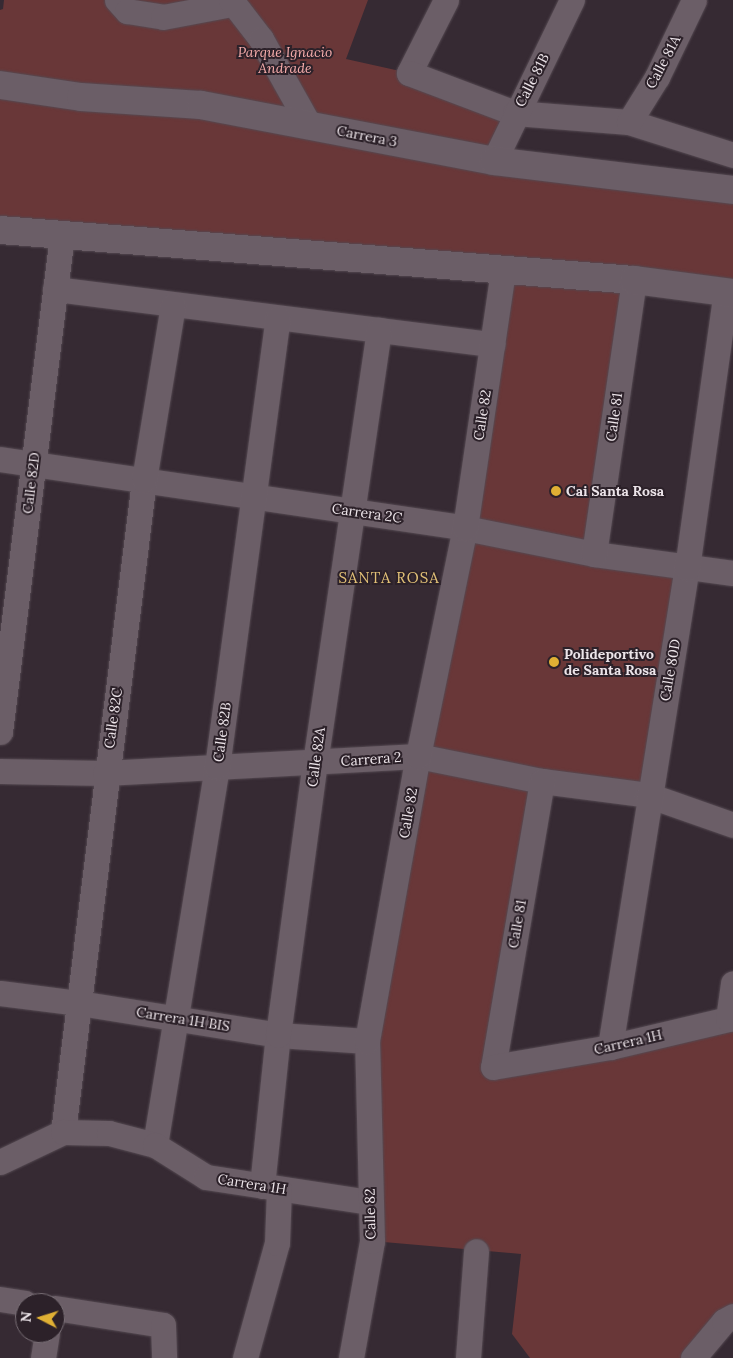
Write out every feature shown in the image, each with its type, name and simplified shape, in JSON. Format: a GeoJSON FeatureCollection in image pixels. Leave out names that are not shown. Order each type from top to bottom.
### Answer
{"type":"FeatureCollection","features":[{"type":"Feature","properties":{"kind":"main road","name":"Carrera 3"},"geometry":{"type":"LineString","coordinates":[[0,85],[81,97],[201,105],[494,161],[723,189]]}},
{"type":"Feature","properties":{"kind":"main road"},"geometry":{"type":"LineString","coordinates":[[0,230],[634,280],[730,292]]}},
{"type":"Feature","properties":{"kind":"street"},"geometry":{"type":"LineString","coordinates":[[117,0],[127,12],[163,17],[232,2],[261,39],[309,125]]}},
{"type":"Feature","properties":{"kind":"street"},"geometry":{"type":"LineString","coordinates":[[446,0],[409,73],[515,113],[629,122],[733,156],[723,189]]}},
{"type":"Feature","properties":{"kind":"street","name":"Calle 81B"},"geometry":{"type":"LineString","coordinates":[[494,161],[515,113],[572,0]]}},
{"type":"Feature","properties":{"kind":"street","name":"Calle 81A"},"geometry":{"type":"LineString","coordinates":[[629,122],[656,77],[694,0]]}},
{"type":"Feature","properties":{"kind":"street","name":"Calle 82D"},"geometry":{"type":"LineString","coordinates":[[0,732],[3,685],[62,235]]}},
{"type":"Feature","properties":{"kind":"street","name":"Calle 82"},"geometry":{"type":"LineString","coordinates":[[351,1358],[372,1241],[367,1041],[418,756],[465,528],[494,344],[503,270]]}},
{"type":"Feature","properties":{"kind":"street","name":"Calle 81"},"geometry":{"type":"LineString","coordinates":[[594,554],[634,280]]}},
{"type":"Feature","properties":{"kind":"street"},"geometry":{"type":"LineString","coordinates":[[55,289],[494,344]]}},
{"type":"Feature","properties":{"kind":"street","name":"Calle 80D"},"geometry":{"type":"LineString","coordinates":[[610,1047],[648,795],[687,568],[730,292]]}},
{"type":"Feature","properties":{"kind":"street","name":"Calle 82C"},"geometry":{"type":"LineString","coordinates":[[63,1132],[105,773],[144,480],[173,305]]}},
{"type":"Feature","properties":{"kind":"street","name":"Calle 82B"},"geometry":{"type":"LineString","coordinates":[[155,1145],[217,767],[278,318]]}},
{"type":"Feature","properties":{"kind":"street","name":"Calle 82A"},"geometry":{"type":"LineString","coordinates":[[245,1358],[277,1242],[271,1187],[278,1035],[350,511],[380,330]]}},
{"type":"Feature","properties":{"kind":"street","name":"Carrera 2C"},"geometry":{"type":"LineString","coordinates":[[0,459],[465,528],[594,554],[733,573]]}},
{"type":"Feature","properties":{"kind":"street","name":"Carrera 2"},"geometry":{"type":"LineString","coordinates":[[0,771],[105,773],[418,756],[542,781],[648,795],[733,826]]}},
{"type":"Feature","properties":{"kind":"street","name":"Calle 81"},"geometry":{"type":"LineString","coordinates":[[492,1067],[542,781]]}},
{"type":"Feature","properties":{"kind":"street"},"geometry":{"type":"LineString","coordinates":[[731,1018],[733,983]]}},
{"type":"Feature","properties":{"kind":"street","name":"Carrera 1H BIS"},"geometry":{"type":"LineString","coordinates":[[0,993],[79,1003],[278,1035],[367,1041]]}},
{"type":"Feature","properties":{"kind":"street","name":"Carrera 1H"},"geometry":{"type":"LineString","coordinates":[[492,1067],[610,1047],[731,1018]]}},
{"type":"Feature","properties":{"kind":"street","name":"Carrera 1H"},"geometry":{"type":"LineString","coordinates":[[0,1162],[63,1132],[109,1133],[155,1145],[206,1178],[370,1202]]}},
{"type":"Feature","properties":{"kind":"street"},"geometry":{"type":"LineString","coordinates":[[468,1358],[476,1251]]}},
{"type":"Feature","properties":{"kind":"street"},"geometry":{"type":"LineString","coordinates":[[0,1299],[15,1301]]}},
{"type":"Feature","properties":{"kind":"street"},"geometry":{"type":"LineString","coordinates":[[65,1310],[163,1325],[164,1358]]}},
{"type":"Feature","properties":{"kind":"street"},"geometry":{"type":"LineString","coordinates":[[701,1355],[724,1320],[733,1316]]}},
{"type":"Feature","properties":{"kind":"street"},"geometry":{"type":"LineString","coordinates":[[43,1358],[45,1343]]}},
{"type":"Feature","properties":{"kind":"green space","name":"Parque Ignacio Andrade"},"geometry":{"type":"Polygon","coordinates":[[[4,0],[368,0],[346,59],[409,73],[515,113],[494,160],[733,190],[733,293],[634,280],[594,551],[687,568],[648,795],[542,781],[493,1067],[733,1017],[733,1316],[694,1358],[530,1358],[512,1334],[521,1254],[372,1241],[367,1041],[503,270],[0,227],[0,10],[3,9],[4,0]]]}},
{"type":"Feature","properties":{"kind":"place","name":"Cai Santa Rosa"},"geometry":{"type":"Point","coordinates":[556,491]}},
{"type":"Feature","properties":{"kind":"place","name":"Polideportivo de Santa Rosa"},"geometry":{"type":"Point","coordinates":[554,662]}},
{"type":"Feature","properties":{"kind":"district","name":"SANTA ROSA"},"geometry":{"type":"Point","coordinates":[389,578]}}]}
